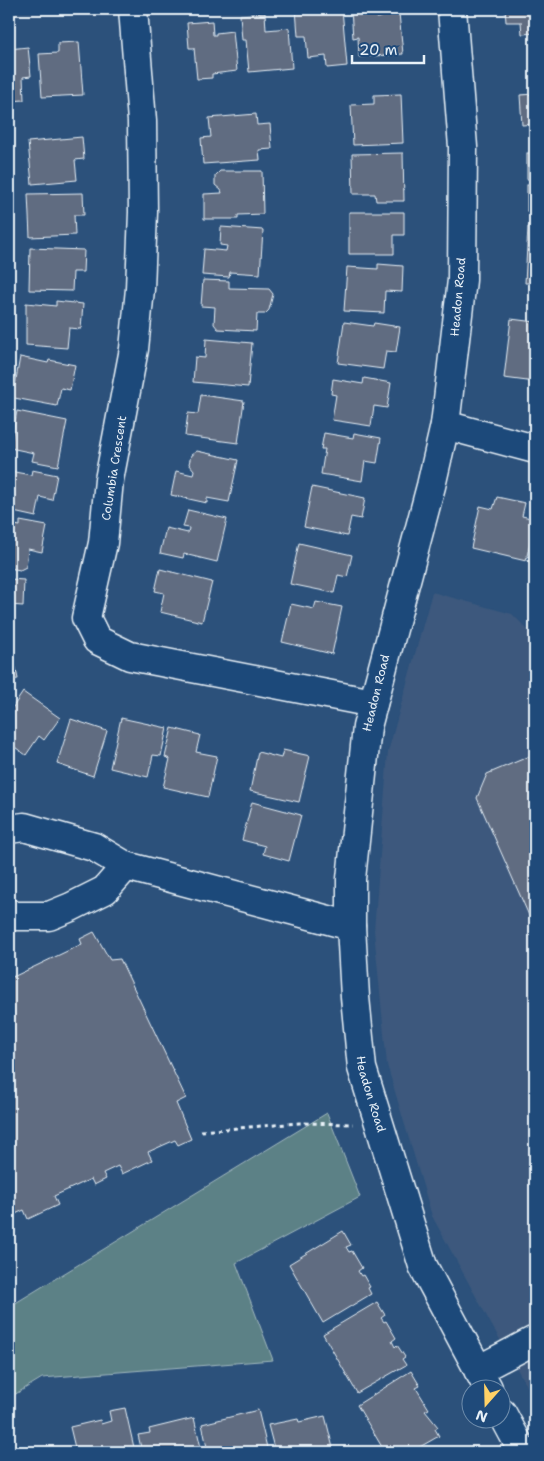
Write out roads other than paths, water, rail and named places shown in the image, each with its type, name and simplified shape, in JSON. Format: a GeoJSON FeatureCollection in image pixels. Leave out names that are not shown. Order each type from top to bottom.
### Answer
{"type":"FeatureCollection","features":[{"type":"Feature","properties":{"kind":"street","name":"Columbia Crescent"},"geometry":{"type":"LineString","coordinates":[[133,9],[142,130],[143,212],[140,289],[134,349],[109,480],[103,543],[86,618],[97,640],[130,656],[372,703]]}},
{"type":"Feature","properties":{"kind":"street","name":"Headon Road"},"geometry":{"type":"LineString","coordinates":[[452,9],[464,147],[462,280],[445,425],[431,486],[366,727],[352,870],[351,926],[362,1068],[423,1266],[482,1378]]}},
{"type":"Feature","properties":{"kind":"street"},"geometry":{"type":"LineString","coordinates":[[445,425],[535,449]]}},
{"type":"Feature","properties":{"kind":"street"},"geometry":{"type":"LineString","coordinates":[[9,829],[24,827],[94,847],[126,866],[351,926]]}},
{"type":"Feature","properties":{"kind":"street"},"geometry":{"type":"LineString","coordinates":[[9,913],[15,916],[49,916],[105,890],[126,866]]}},
{"type":"Feature","properties":{"kind":"street"},"geometry":{"type":"LineString","coordinates":[[484,1378],[535,1340]]}},
{"type":"Feature","properties":{"kind":"street"},"geometry":{"type":"LineString","coordinates":[[507,1428],[515,1450]]}}]}
